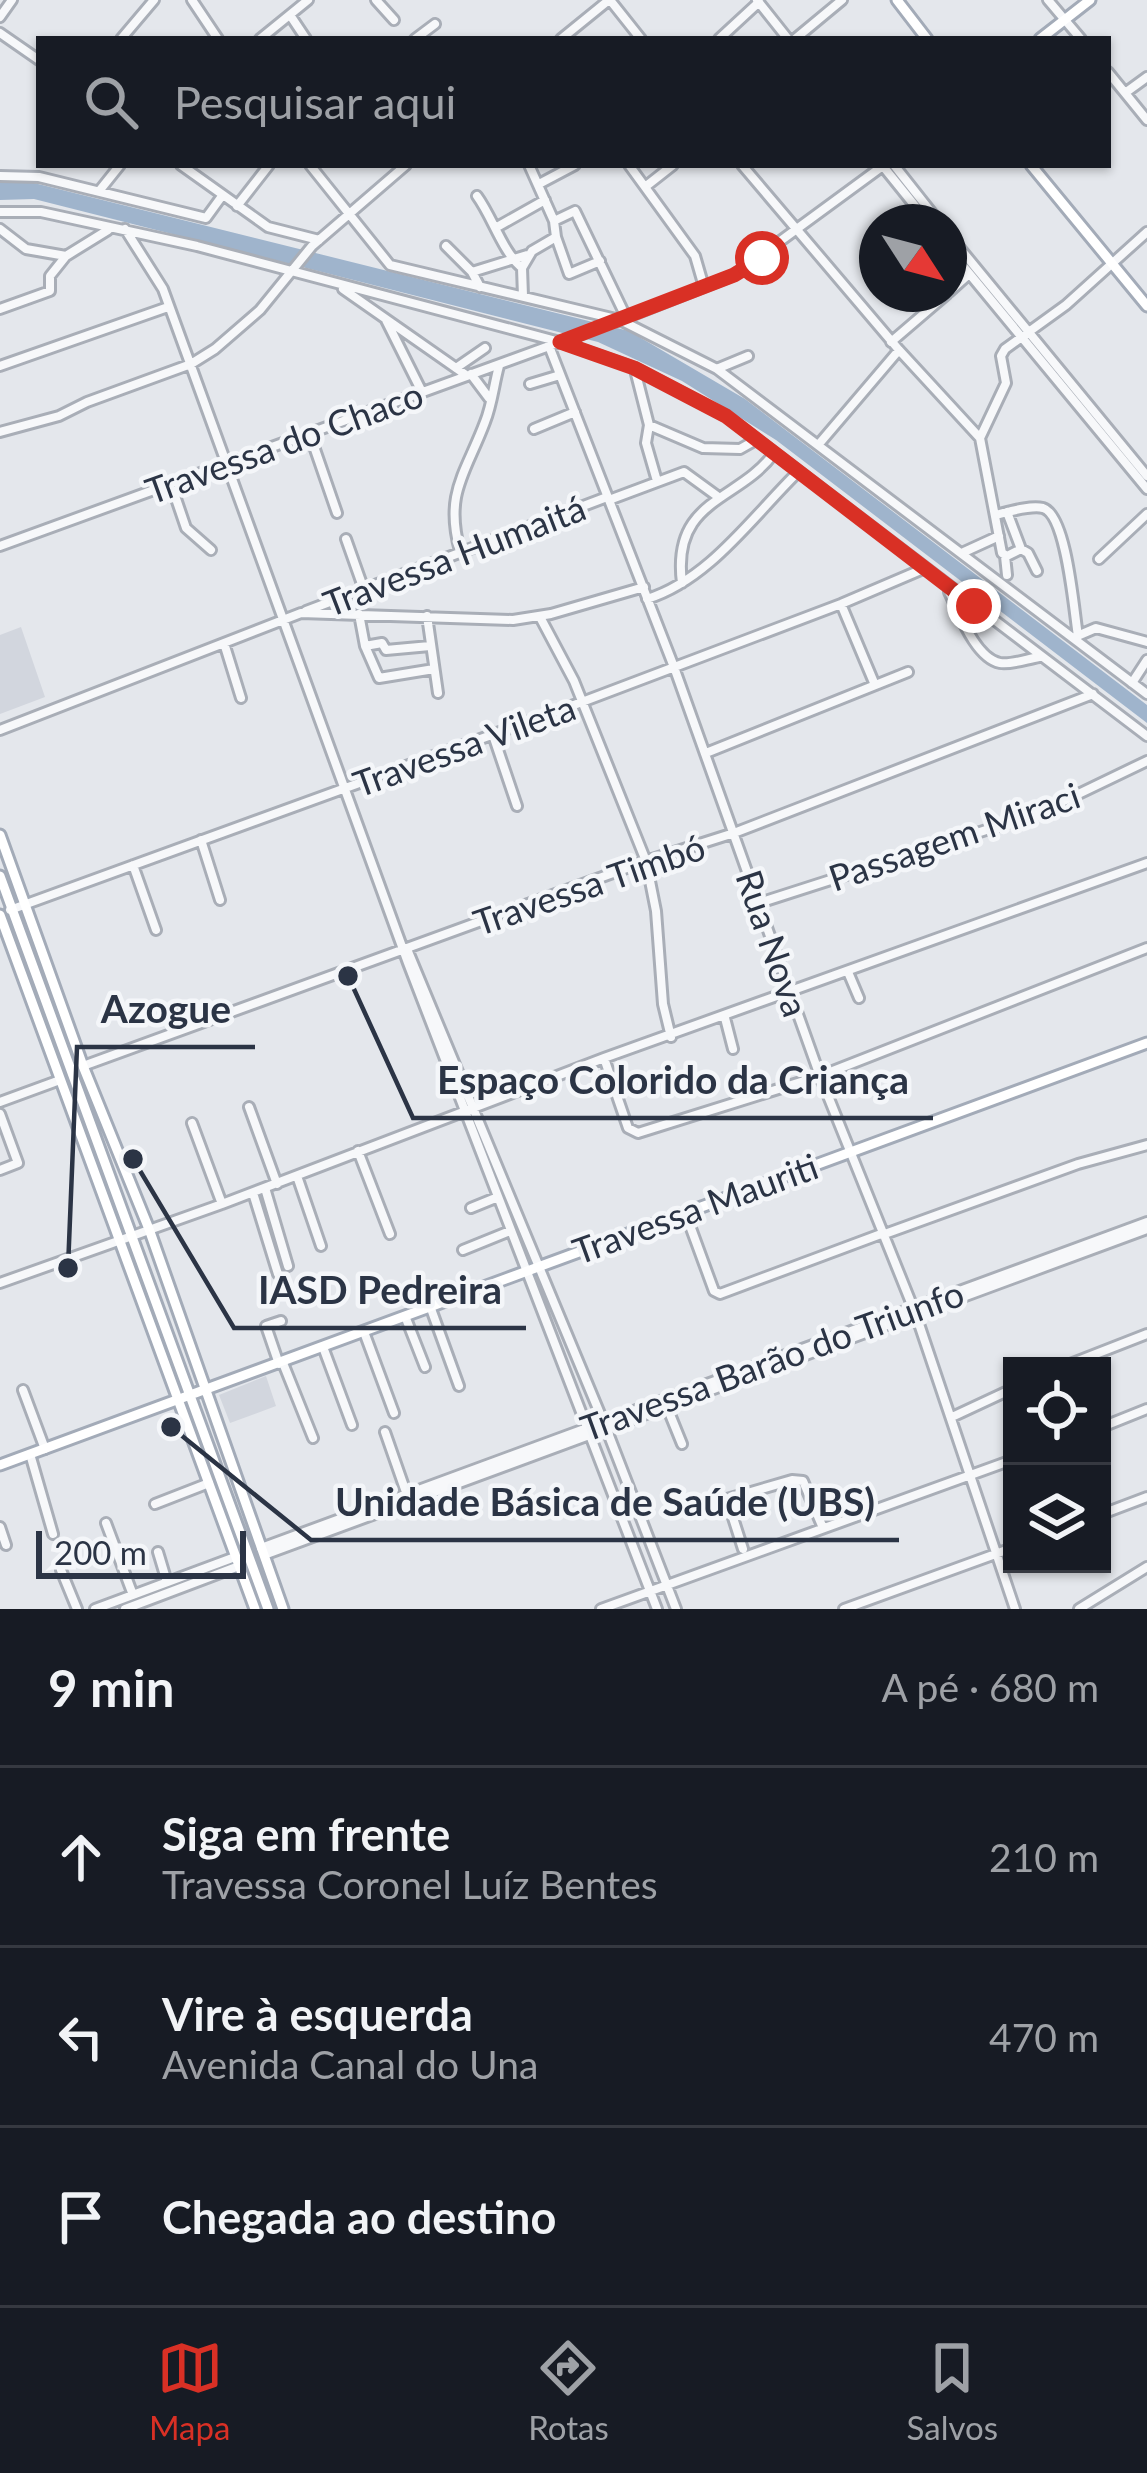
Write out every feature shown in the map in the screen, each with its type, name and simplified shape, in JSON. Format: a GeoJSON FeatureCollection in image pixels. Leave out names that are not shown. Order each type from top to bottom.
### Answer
{"type":"FeatureCollection","features":[{"type":"Feature","properties":{"kind":"main road"},"geometry":{"type":"LineString","coordinates":[[896,0],[925,36]]}},
{"type":"Feature","properties":{"kind":"main road"},"geometry":{"type":"LineString","coordinates":[[1044,36],[1090,0]]}},
{"type":"Feature","properties":{"kind":"main road"},"geometry":{"type":"LineString","coordinates":[[1032,168],[1147,306]]}},
{"type":"Feature","properties":{"kind":"main road"},"geometry":{"type":"LineString","coordinates":[[0,835],[83,1066],[149,1229],[283,1609]]}},
{"type":"Feature","properties":{"kind":"main road"},"geometry":{"type":"LineString","coordinates":[[0,876],[4,912],[60,1080],[268,1609]]}},
{"type":"Feature","properties":{"kind":"main road"},"geometry":{"type":"LineString","coordinates":[[4,912],[134,1235],[209,1483],[255,1609]]}},
{"type":"Feature","properties":{"kind":"main road","name":"Travessa Mauriti"},"geometry":{"type":"LineString","coordinates":[[0,1465],[204,1393],[685,1210],[1146,1045]]}},
{"type":"Feature","properties":{"kind":"street"},"geometry":{"type":"LineString","coordinates":[[0,17],[12,0]]}},
{"type":"Feature","properties":{"kind":"street"},"geometry":{"type":"LineString","coordinates":[[124,36],[154,0]]}},
{"type":"Feature","properties":{"kind":"street"},"geometry":{"type":"LineString","coordinates":[[189,0],[213,36]]}},
{"type":"Feature","properties":{"kind":"street"},"geometry":{"type":"LineString","coordinates":[[264,36],[308,0]]}},
{"type":"Feature","properties":{"kind":"street"},"geometry":{"type":"LineString","coordinates":[[376,0],[394,20]]}},
{"type":"Feature","properties":{"kind":"street"},"geometry":{"type":"LineString","coordinates":[[565,36],[610,0],[639,36]]}},
{"type":"Feature","properties":{"kind":"street"},"geometry":{"type":"LineString","coordinates":[[796,36],[842,0]]}},
{"type":"Feature","properties":{"kind":"street"},"geometry":{"type":"LineString","coordinates":[[1048,0],[1079,36]]}},
{"type":"Feature","properties":{"kind":"street"},"geometry":{"type":"LineString","coordinates":[[722,36],[758,1],[789,36]]}},
{"type":"Feature","properties":{"kind":"street"},"geometry":{"type":"LineString","coordinates":[[290,15],[304,36]]}},
{"type":"Feature","properties":{"kind":"street"},"geometry":{"type":"LineString","coordinates":[[419,36],[435,24]]}},
{"type":"Feature","properties":{"kind":"street"},"geometry":{"type":"LineString","coordinates":[[0,33],[36,58]]}},
{"type":"Feature","properties":{"kind":"street"},"geometry":{"type":"LineString","coordinates":[[1111,76],[1147,120]]}},
{"type":"Feature","properties":{"kind":"street"},"geometry":{"type":"LineString","coordinates":[[1125,93],[1147,76]]}},
{"type":"Feature","properties":{"kind":"street"},"geometry":{"type":"LineString","coordinates":[[100,190],[118,168]]}},
{"type":"Feature","properties":{"kind":"street"},"geometry":{"type":"LineString","coordinates":[[185,168],[284,233],[319,239]]}},
{"type":"Feature","properties":{"kind":"street"},"geometry":{"type":"LineString","coordinates":[[237,206],[267,168]]}},
{"type":"Feature","properties":{"kind":"street"},"geometry":{"type":"LineString","coordinates":[[309,168],[390,265],[621,320],[717,369],[1147,694]]}},
{"type":"Feature","properties":{"kind":"street"},"geometry":{"type":"LineString","coordinates":[[0,432],[58,416],[191,364],[242,328],[319,239],[402,168]]}},
{"type":"Feature","properties":{"kind":"street"},"geometry":{"type":"LineString","coordinates":[[531,168],[554,221],[569,274],[600,261]]}},
{"type":"Feature","properties":{"kind":"street"},"geometry":{"type":"LineString","coordinates":[[539,184],[569,168]]}},
{"type":"Feature","properties":{"kind":"street"},"geometry":{"type":"LineString","coordinates":[[631,168],[695,256],[704,287]]}},
{"type":"Feature","properties":{"kind":"street"},"geometry":{"type":"LineString","coordinates":[[645,188],[669,168]]}},
{"type":"Feature","properties":{"kind":"street"},"geometry":{"type":"LineString","coordinates":[[745,168],[891,342],[980,438],[1007,574]]}},
{"type":"Feature","properties":{"kind":"street","name":"Travessa do Chaco"},"geometry":{"type":"LineString","coordinates":[[0,546],[734,275],[879,168]]}},
{"type":"Feature","properties":{"kind":"street"},"geometry":{"type":"LineString","coordinates":[[885,168],[914,204]]}},
{"type":"Feature","properties":{"kind":"street"},"geometry":{"type":"LineString","coordinates":[[896,168],[925,204]]}},
{"type":"Feature","properties":{"kind":"street"},"geometry":{"type":"LineString","coordinates":[[0,176],[25,174],[206,218],[222,196]]}},
{"type":"Feature","properties":{"kind":"street"},"geometry":{"type":"LineString","coordinates":[[477,196],[511,258],[522,268]]}},
{"type":"Feature","properties":{"kind":"street"},"geometry":{"type":"LineString","coordinates":[[497,226],[545,200]]}},
{"type":"Feature","properties":{"kind":"street"},"geometry":{"type":"LineString","coordinates":[[554,221],[575,211],[583,214],[621,320]]}},
{"type":"Feature","properties":{"kind":"street"},"geometry":{"type":"LineString","coordinates":[[0,212],[41,212],[125,229],[564,341],[634,368],[722,414],[1147,736]]}},
{"type":"Feature","properties":{"kind":"street"},"geometry":{"type":"LineString","coordinates":[[0,229],[26,249],[65,256],[110,229]]}},
{"type":"Feature","properties":{"kind":"street"},"geometry":{"type":"LineString","coordinates":[[125,229],[158,279],[404,947],[539,1264],[676,1609]]}},
{"type":"Feature","properties":{"kind":"street"},"geometry":{"type":"LineString","coordinates":[[980,438],[1006,382],[1001,356],[1005,349],[1112,266],[1147,232]]}},
{"type":"Feature","properties":{"kind":"street"},"geometry":{"type":"LineString","coordinates":[[472,272],[530,254],[556,237]]}},
{"type":"Feature","properties":{"kind":"street"},"geometry":{"type":"LineString","coordinates":[[446,246],[481,288]]}},
{"type":"Feature","properties":{"kind":"street"},"geometry":{"type":"LineString","coordinates":[[523,297],[522,268],[530,254]]}},
{"type":"Feature","properties":{"kind":"street"},"geometry":{"type":"LineString","coordinates":[[0,309],[50,291],[50,276],[65,256]]}},
{"type":"Feature","properties":{"kind":"street"},"geometry":{"type":"LineString","coordinates":[[967,259],[1147,489]]}},
{"type":"Feature","properties":{"kind":"street"},"geometry":{"type":"LineString","coordinates":[[967,272],[1147,476]]}},
{"type":"Feature","properties":{"kind":"street"},"geometry":{"type":"LineString","coordinates":[[337,284],[469,374],[490,400]]}},
{"type":"Feature","properties":{"kind":"street"},"geometry":{"type":"LineString","coordinates":[[0,366],[168,307]]}},
{"type":"Feature","properties":{"kind":"street"},"geometry":{"type":"LineString","coordinates":[[891,342],[926,312]]}},
{"type":"Feature","properties":{"kind":"street"},"geometry":{"type":"LineString","coordinates":[[386,318],[421,390]]}},
{"type":"Feature","properties":{"kind":"street","name":"Rua Nova"},"geometry":{"type":"LineString","coordinates":[[549,346],[706,753],[820,1076],[915,1312],[1015,1609]]}},
{"type":"Feature","properties":{"kind":"street"},"geometry":{"type":"LineString","coordinates":[[454,368],[485,348]]}},
{"type":"Feature","properties":{"kind":"street"},"geometry":{"type":"LineString","coordinates":[[819,444],[898,350]]}},
{"type":"Feature","properties":{"kind":"street"},"geometry":{"type":"LineString","coordinates":[[717,369],[748,356]]}},
{"type":"Feature","properties":{"kind":"street"},"geometry":{"type":"LineString","coordinates":[[460,550],[452,520],[455,498],[500,364]]}},
{"type":"Feature","properties":{"kind":"street"},"geometry":{"type":"LineString","coordinates":[[634,368],[650,425],[646,443],[658,481],[688,473],[716,496]]}},
{"type":"Feature","properties":{"kind":"street"},"geometry":{"type":"LineString","coordinates":[[530,384],[560,375]]}},
{"type":"Feature","properties":{"kind":"street"},"geometry":{"type":"LineString","coordinates":[[534,429],[574,412]]}},
{"type":"Feature","properties":{"kind":"street"},"geometry":{"type":"LineString","coordinates":[[650,425],[703,448],[740,449],[757,440]]}},
{"type":"Feature","properties":{"kind":"street"},"geometry":{"type":"LineString","coordinates":[[309,432],[337,513]]}},
{"type":"Feature","properties":{"kind":"street"},"geometry":{"type":"LineString","coordinates":[[682,583],[688,532],[698,514],[716,496],[762,468],[774,453]]}},
{"type":"Feature","properties":{"kind":"street"},"geometry":{"type":"LineString","coordinates":[[647,599],[682,583],[798,472]]}},
{"type":"Feature","properties":{"kind":"street","name":"Travessa Humaitá"},"geometry":{"type":"LineString","coordinates":[[0,730],[460,550],[658,481]]}},
{"type":"Feature","properties":{"kind":"street"},"geometry":{"type":"LineString","coordinates":[[172,484],[186,528],[211,550]]}},
{"type":"Feature","properties":{"kind":"street"},"geometry":{"type":"LineString","coordinates":[[995,515],[1039,508],[1052,514],[1063,539],[1077,637]]}},
{"type":"Feature","properties":{"kind":"street"},"geometry":{"type":"LineString","coordinates":[[1007,512],[1037,572]]}},
{"type":"Feature","properties":{"kind":"street"},"geometry":{"type":"LineString","coordinates":[[1099,559],[1143,518],[1147,530]]}},
{"type":"Feature","properties":{"kind":"street"},"geometry":{"type":"LineString","coordinates":[[964,552],[999,536]]}},
{"type":"Feature","properties":{"kind":"street"},"geometry":{"type":"LineString","coordinates":[[346,539],[363,587]]}},
{"type":"Feature","properties":{"kind":"street"},"geometry":{"type":"LineString","coordinates":[[1004,556],[1021,548]]}},
{"type":"Feature","properties":{"kind":"street","name":"Travessa Vileta"},"geometry":{"type":"LineString","coordinates":[[4,912],[674,668],[924,568]]}},
{"type":"Feature","properties":{"kind":"street"},"geometry":{"type":"LineString","coordinates":[[301,613],[540,617],[644,586]]}},
{"type":"Feature","properties":{"kind":"street"},"geometry":{"type":"LineString","coordinates":[[947,587],[990,658],[1001,663],[1040,656]]}},
{"type":"Feature","properties":{"kind":"street"},"geometry":{"type":"LineString","coordinates":[[842,604],[875,685]]}},
{"type":"Feature","properties":{"kind":"street"},"geometry":{"type":"LineString","coordinates":[[964,620],[974,606]]}},
{"type":"Feature","properties":{"kind":"street"},"geometry":{"type":"LineString","coordinates":[[359,614],[365,646],[380,678],[434,669]]}},
{"type":"Feature","properties":{"kind":"street"},"geometry":{"type":"LineString","coordinates":[[427,616],[438,693]]}},
{"type":"Feature","properties":{"kind":"street"},"geometry":{"type":"LineString","coordinates":[[540,617],[582,702],[646,861],[671,1037]]}},
{"type":"Feature","properties":{"kind":"street"},"geometry":{"type":"LineString","coordinates":[[1077,637],[1096,628],[1147,642]]}},
{"type":"Feature","properties":{"kind":"street"},"geometry":{"type":"LineString","coordinates":[[224,643],[241,698]]}},
{"type":"Feature","properties":{"kind":"street"},"geometry":{"type":"LineString","coordinates":[[365,646],[382,643],[386,650],[430,646]]}},
{"type":"Feature","properties":{"kind":"street"},"geometry":{"type":"LineString","coordinates":[[1132,683],[1147,660]]}},
{"type":"Feature","properties":{"kind":"street"},"geometry":{"type":"LineString","coordinates":[[706,753],[908,671]]}},
{"type":"Feature","properties":{"kind":"street","name":"Travessa Timbó"},"geometry":{"type":"LineString","coordinates":[[83,1066],[404,947],[734,833],[1093,694]]}},
{"type":"Feature","properties":{"kind":"street"},"geometry":{"type":"LineString","coordinates":[[492,732],[518,806]]}},
{"type":"Feature","properties":{"kind":"street","name":"Passagem Miraci"},"geometry":{"type":"LineString","coordinates":[[758,903],[1039,813],[1147,761]]}},
{"type":"Feature","properties":{"kind":"street"},"geometry":{"type":"LineString","coordinates":[[201,841],[220,900]]}},
{"type":"Feature","properties":{"kind":"street"},"geometry":{"type":"LineString","coordinates":[[0,1283],[1147,863]]}},
{"type":"Feature","properties":{"kind":"street"},"geometry":{"type":"LineString","coordinates":[[133,865],[156,930]]}},
{"type":"Feature","properties":{"kind":"street"},"geometry":{"type":"LineString","coordinates":[[604,1058],[634,1134],[820,1076],[1147,948]]}},
{"type":"Feature","properties":{"kind":"street"},"geometry":{"type":"LineString","coordinates":[[848,972],[859,998]]}},
{"type":"Feature","properties":{"kind":"street"},"geometry":{"type":"LineString","coordinates":[[725,1018],[733,1049]]}},
{"type":"Feature","properties":{"kind":"street"},"geometry":{"type":"LineString","coordinates":[[0,1102],[60,1080]]}},
{"type":"Feature","properties":{"kind":"street"},"geometry":{"type":"LineString","coordinates":[[249,1107],[277,1184]]}},
{"type":"Feature","properties":{"kind":"street"},"geometry":{"type":"LineString","coordinates":[[470,1109],[516,1248],[657,1609]]}},
{"type":"Feature","properties":{"kind":"street"},"geometry":{"type":"LineString","coordinates":[[0,1114],[18,1163],[0,1170]]}},
{"type":"Feature","properties":{"kind":"street"},"geometry":{"type":"LineString","coordinates":[[191,1123],[223,1204]]}},
{"type":"Feature","properties":{"kind":"street"},"geometry":{"type":"LineString","coordinates":[[685,1210],[714,1291],[720,1294],[1061,1170],[1147,1144]]}},
{"type":"Feature","properties":{"kind":"street"},"geometry":{"type":"LineString","coordinates":[[358,1151],[390,1234]]}},
{"type":"Feature","properties":{"kind":"street"},"geometry":{"type":"LineString","coordinates":[[297,1176],[322,1246]]}},
{"type":"Feature","properties":{"kind":"street"},"geometry":{"type":"LineString","coordinates":[[265,1188],[288,1266]]}},
{"type":"Feature","properties":{"kind":"street"},"geometry":{"type":"LineString","coordinates":[[253,1192],[278,1274]]}},
{"type":"Feature","properties":{"kind":"street"},"geometry":{"type":"LineString","coordinates":[[471,1208],[498,1197]]}},
{"type":"Feature","properties":{"kind":"street","name":"Travessa Barão do Triunfo"},"geometry":{"type":"LineString","coordinates":[[605,1426],[1146,1226]]}},
{"type":"Feature","properties":{"kind":"street"},"geometry":{"type":"LineString","coordinates":[[463,1250],[511,1231]]}},
{"type":"Feature","properties":{"kind":"street"},"geometry":{"type":"LineString","coordinates":[[516,1248],[525,1250],[530,1243]]}},
{"type":"Feature","properties":{"kind":"street"},"geometry":{"type":"LineString","coordinates":[[430,1306],[459,1386]]}},
{"type":"Feature","properties":{"kind":"street"},"geometry":{"type":"LineString","coordinates":[[404,1316],[425,1367]]}},
{"type":"Feature","properties":{"kind":"street"},"geometry":{"type":"LineString","coordinates":[[280,1321],[266,1326],[313,1438]]}},
{"type":"Feature","properties":{"kind":"street"},"geometry":{"type":"LineString","coordinates":[[364,1332],[394,1413]]}},
{"type":"Feature","properties":{"kind":"street"},"geometry":{"type":"LineString","coordinates":[[1087,1357],[1147,1334]]}},
{"type":"Feature","properties":{"kind":"street"},"geometry":{"type":"LineString","coordinates":[[323,1348],[352,1425]]}},
{"type":"Feature","properties":{"kind":"street","name":"Travessa Barão do Triunfo"},"geometry":{"type":"LineString","coordinates":[[262,1552],[750,1372]]}},
{"type":"Feature","properties":{"kind":"street"},"geometry":{"type":"LineString","coordinates":[[23,1390],[45,1449]]}},
{"type":"Feature","properties":{"kind":"street"},"geometry":{"type":"LineString","coordinates":[[952,1417],[1003,1393]]}},
{"type":"Feature","properties":{"kind":"street"},"geometry":{"type":"LineString","coordinates":[[668,1406],[682,1444]]}},
{"type":"Feature","properties":{"kind":"street"},"geometry":{"type":"LineString","coordinates":[[1111,1423],[1147,1409]]}},
{"type":"Feature","properties":{"kind":"street"},"geometry":{"type":"LineString","coordinates":[[385,1432],[407,1495]]}},
{"type":"Feature","properties":{"kind":"street"},"geometry":{"type":"LineString","coordinates":[[30,1454],[53,1534]]}},
{"type":"Feature","properties":{"kind":"street"},"geometry":{"type":"LineString","coordinates":[[601,1609],[1003,1464]]}},
{"type":"Feature","properties":{"kind":"street"},"geometry":{"type":"LineString","coordinates":[[743,1549],[727,1499],[772,1485],[803,1481],[823,1528]]}},
{"type":"Feature","properties":{"kind":"street"},"geometry":{"type":"LineString","coordinates":[[155,1504],[209,1483]]}},
{"type":"Feature","properties":{"kind":"street","name":"Travessa Barão do Triunfo"},"geometry":{"type":"LineString","coordinates":[[262,1552],[420,1494]]}},
{"type":"Feature","properties":{"kind":"street"},"geometry":{"type":"LineString","coordinates":[[1111,1511],[1147,1497]]}},
{"type":"Feature","properties":{"kind":"street"},"geometry":{"type":"LineString","coordinates":[[106,1523],[133,1594]]}},
{"type":"Feature","properties":{"kind":"street"},"geometry":{"type":"LineString","coordinates":[[0,1527],[6,1545]]}},
{"type":"Feature","properties":{"kind":"street"},"geometry":{"type":"LineString","coordinates":[[844,1609],[1003,1551]]}},
{"type":"Feature","properties":{"kind":"street"},"geometry":{"type":"LineString","coordinates":[[158,1552],[167,1582]]}},
{"type":"Feature","properties":{"kind":"street"},"geometry":{"type":"LineString","coordinates":[[95,1609],[237,1561]]}},
{"type":"Feature","properties":{"kind":"street"},"geometry":{"type":"LineString","coordinates":[[125,1609],[237,1561]]}},
{"type":"Feature","properties":{"kind":"street"},"geometry":{"type":"LineString","coordinates":[[1079,1609],[1147,1568]]}},
{"type":"Feature","properties":{"kind":"street"},"geometry":{"type":"LineString","coordinates":[[62,1570],[77,1609]]}},
{"type":"Feature","properties":{"kind":"shaded area"},"geometry":{"type":"Polygon","coordinates":[[[21,627],[45,697],[0,714],[0,635],[21,627]]]}},
{"type":"Feature","properties":{"kind":"shaded area"},"geometry":{"type":"Polygon","coordinates":[[[266,1376],[276,1406],[230,1423],[219,1395],[266,1376]]]}},
{"type":"Feature","properties":{"kind":"water"},"geometry":{"type":"Polygon","coordinates":[[[22,180],[629,331],[745,399],[1147,705],[1147,723],[776,440],[682,381],[598,342],[34,199],[0,200],[0,183],[22,180]]]}},
{"type":"Feature","properties":{"kind":"place","name":"Espaço Colorido da Criança"},"geometry":{"type":"Point","coordinates":[348,976]}},
{"type":"Feature","properties":{"kind":"place","name":"IASD Pedreira"},"geometry":{"type":"Point","coordinates":[133,1159]}},
{"type":"Feature","properties":{"kind":"place","name":"Azogue"},"geometry":{"type":"Point","coordinates":[68,1268]}},
{"type":"Feature","properties":{"kind":"place","name":"Unidade Básica de Saúde (UBS)"},"geometry":{"type":"Point","coordinates":[171,1427]}},
{"type":"Feature","properties":{"kind":"route"},"geometry":{"type":"LineString","coordinates":[[762,258],[734,275],[560,342],[634,368],[726,416],[974,606]]}}]}
